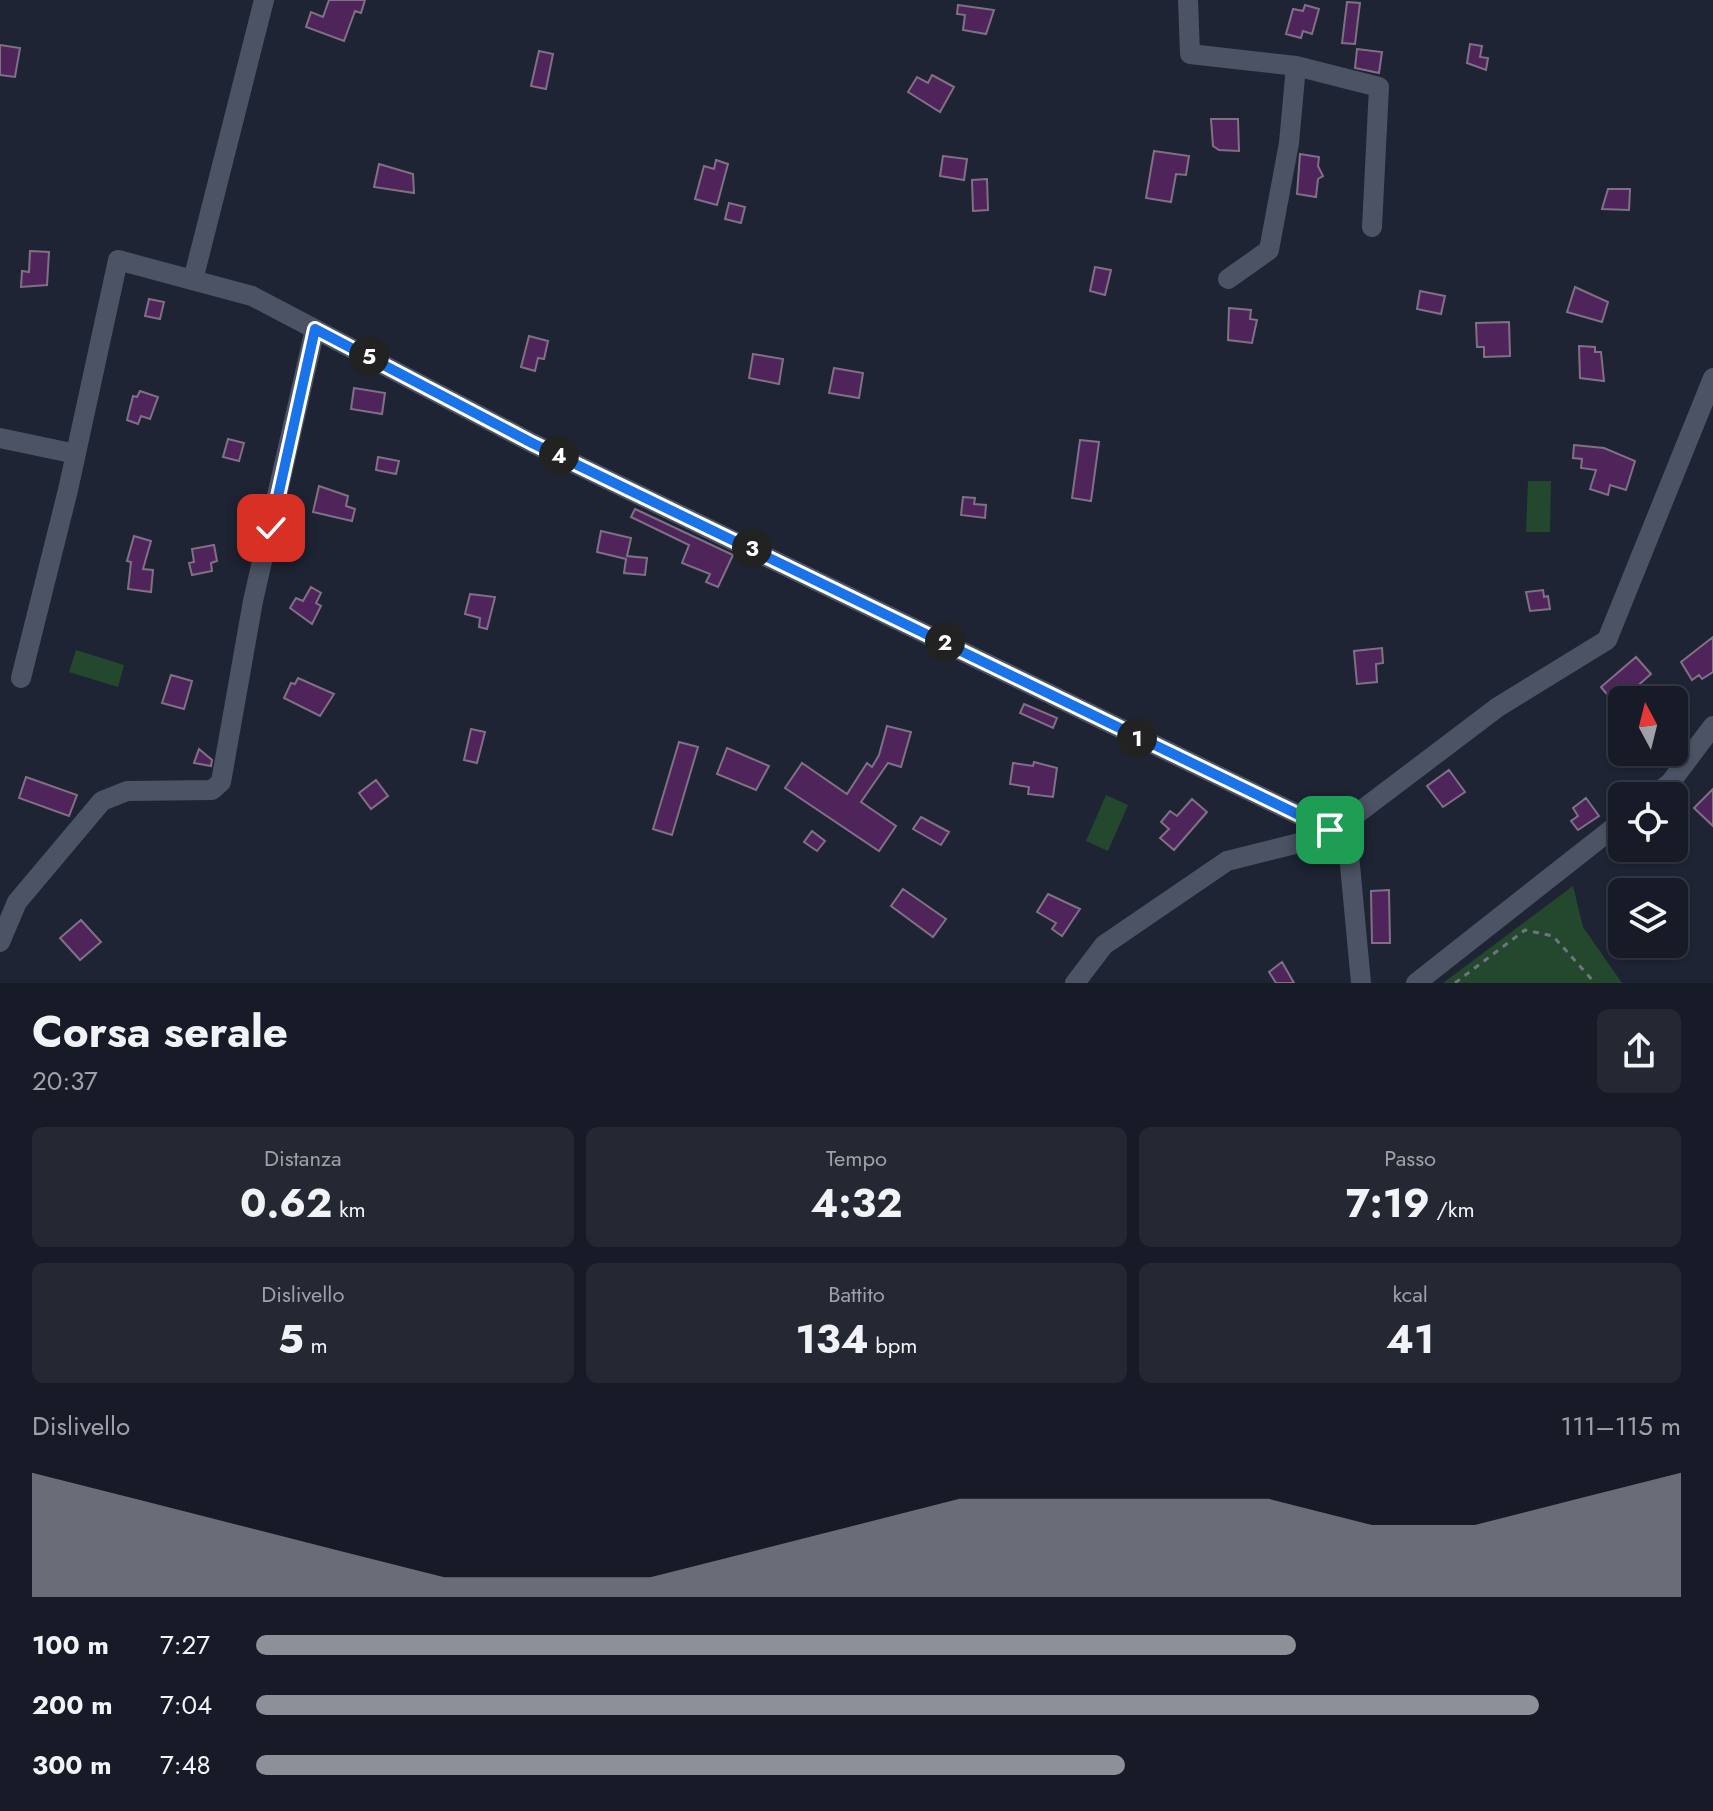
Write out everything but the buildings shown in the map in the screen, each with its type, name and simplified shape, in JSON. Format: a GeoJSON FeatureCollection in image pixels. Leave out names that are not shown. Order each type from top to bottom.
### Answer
{"type":"FeatureCollection","features":[{"type":"Feature","properties":{"kind":"street"},"geometry":{"type":"LineString","coordinates":[[193,280],[264,0]]}},
{"type":"Feature","properties":{"kind":"street"},"geometry":{"type":"LineString","coordinates":[[1188,0],[1190,54],[1296,66],[1379,87],[1372,227]]}},
{"type":"Feature","properties":{"kind":"street"},"geometry":{"type":"LineString","coordinates":[[1228,279],[1269,250],[1289,143],[1296,66]]}},
{"type":"Feature","properties":{"kind":"street"},"geometry":{"type":"LineString","coordinates":[[21,678],[76,454],[118,260],[252,296],[532,443],[1338,826]]}},
{"type":"Feature","properties":{"kind":"street"},"geometry":{"type":"LineString","coordinates":[[0,942],[17,902],[102,801],[127,791],[212,790],[221,782],[253,601],[315,329]]}},
{"type":"Feature","properties":{"kind":"street"},"geometry":{"type":"LineString","coordinates":[[1075,983],[1104,945],[1227,861],[1311,840],[1338,826],[1498,707],[1607,640],[1713,378]]}},
{"type":"Feature","properties":{"kind":"street"},"geometry":{"type":"LineString","coordinates":[[0,438],[76,454]]}},
{"type":"Feature","properties":{"kind":"street"},"geometry":{"type":"LineString","coordinates":[[1671,782],[1713,726]]}},
{"type":"Feature","properties":{"kind":"street"},"geometry":{"type":"LineString","coordinates":[[1338,826],[1361,983]]}},
{"type":"Feature","properties":{"kind":"street"},"geometry":{"type":"LineString","coordinates":[[1416,983],[1608,832]]}},
{"type":"Feature","properties":{"kind":"path"},"geometry":{"type":"LineString","coordinates":[[1455,983],[1525,930],[1553,936],[1595,983]]}},
{"type":"Feature","properties":{"kind":"green space"},"geometry":{"type":"Polygon","coordinates":[[[1528,481],[1551,481],[1550,532],[1526,532],[1528,481]]]}},
{"type":"Feature","properties":{"kind":"green space"},"geometry":{"type":"Polygon","coordinates":[[[76,650],[124,665],[118,687],[69,672],[76,650]]]}},
{"type":"Feature","properties":{"kind":"green space"},"geometry":{"type":"Polygon","coordinates":[[[1106,795],[1128,805],[1108,851],[1086,841],[1106,795]]]}},
{"type":"Feature","properties":{"kind":"green space"},"geometry":{"type":"Polygon","coordinates":[[[1573,886],[1583,927],[1622,983],[1443,983],[1573,886]]]}},
{"type":"Feature","properties":{"kind":"route"},"geometry":{"type":"LineString","coordinates":[[271,528],[315,329],[532,443],[1330,830]]}}]}
